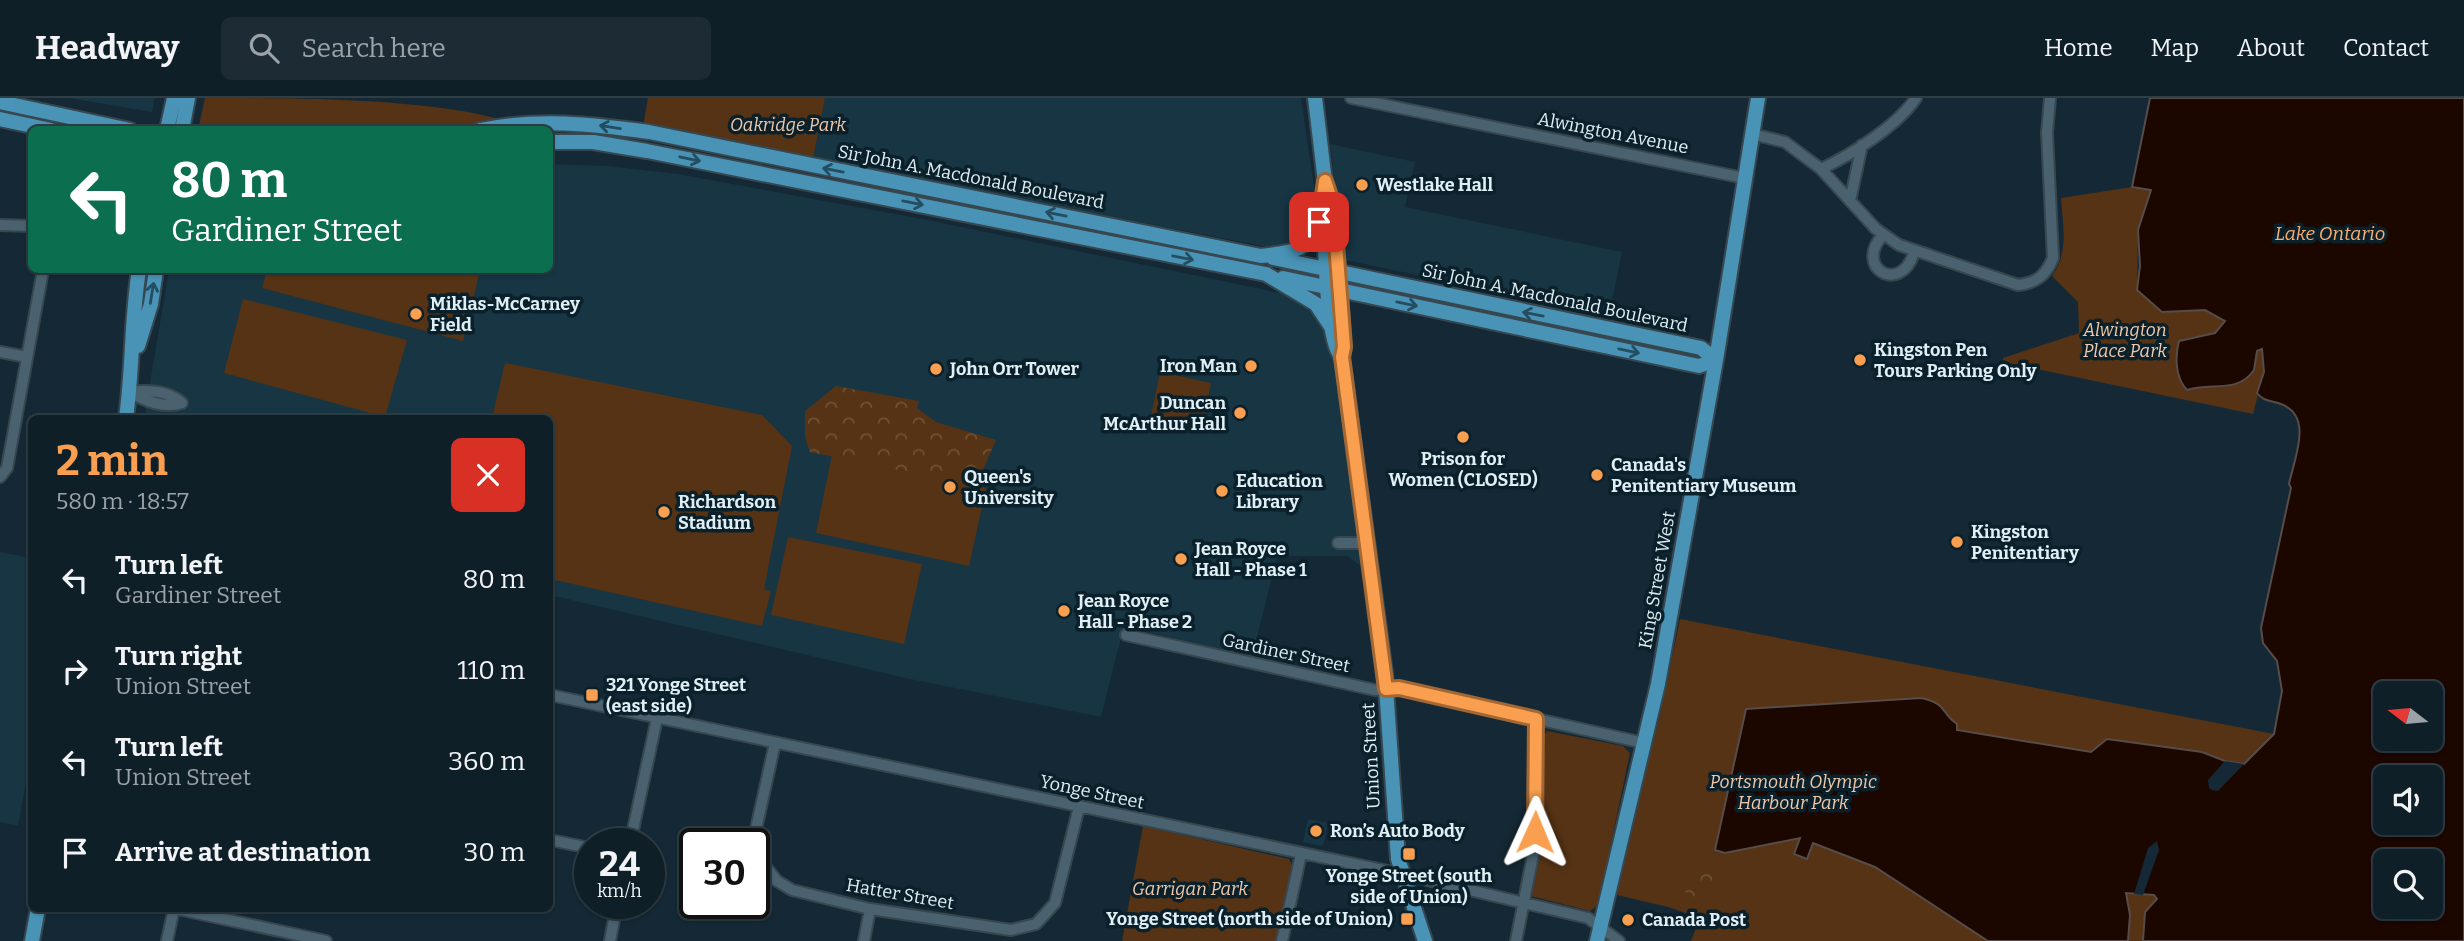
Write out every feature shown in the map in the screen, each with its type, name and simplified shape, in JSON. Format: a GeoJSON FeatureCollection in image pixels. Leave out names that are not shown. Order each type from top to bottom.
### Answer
{"type":"FeatureCollection","features":[{"type":"Feature","properties":{"kind":"main road"},"geometry":{"type":"LineString","coordinates":[[168,126],[174,98]]}},
{"type":"Feature","properties":{"kind":"main road"},"geometry":{"type":"LineString","coordinates":[[183,126],[188,98]]}},
{"type":"Feature","properties":{"kind":"main road","name":"Union Street"},"geometry":{"type":"LineString","coordinates":[[1315,98],[1325,181],[1324,207],[1344,347],[1342,357],[1386,689],[1395,842],[1402,874],[1425,941]]}},
{"type":"Feature","properties":{"kind":"main road","name":"King Street West"},"geometry":{"type":"LineString","coordinates":[[1599,934],[1644,743],[1716,360],[1758,98]]}},
{"type":"Feature","properties":{"kind":"main road"},"geometry":{"type":"LineString","coordinates":[[0,102],[111,126]]}},
{"type":"Feature","properties":{"kind":"main road"},"geometry":{"type":"LineString","coordinates":[[0,119],[32,126]]}},
{"type":"Feature","properties":{"kind":"main road","name":"Sir John A. Macdonald Boulevard"},"geometry":{"type":"LineString","coordinates":[[514,126],[547,122],[608,126],[1332,270],[1701,348],[1716,360]]}},
{"type":"Feature","properties":{"kind":"main road","name":"Sir John A. Macdonald Boulevard"},"geometry":{"type":"LineString","coordinates":[[553,142],[593,142],[647,150],[1266,274],[1699,366],[1716,360]]}},
{"type":"Feature","properties":{"kind":"main road","name":"Union Street"},"geometry":{"type":"LineString","coordinates":[[1325,181],[1333,205],[1332,270]]}},
{"type":"Feature","properties":{"kind":"main road"},"geometry":{"type":"LineString","coordinates":[[1261,256],[1292,252],[1309,242],[1314,237],[1324,207]]}},
{"type":"Feature","properties":{"kind":"main road"},"geometry":{"type":"LineString","coordinates":[[126,415],[133,364],[134,302],[139,273]]}},
{"type":"Feature","properties":{"kind":"main road"},"geometry":{"type":"LineString","coordinates":[[133,364],[150,304],[155,273]]}},
{"type":"Feature","properties":{"kind":"main road"},"geometry":{"type":"LineString","coordinates":[[1266,274],[1315,303],[1332,328]]}},
{"type":"Feature","properties":{"kind":"main road","name":"Union Street"},"geometry":{"type":"LineString","coordinates":[[1334,289],[1332,328],[1335,350],[1342,357]]}},
{"type":"Feature","properties":{"kind":"main road"},"geometry":{"type":"LineString","coordinates":[[32,941],[36,912]]}},
{"type":"Feature","properties":{"kind":"street","name":"Alwington Avenue"},"geometry":{"type":"LineString","coordinates":[[1352,98],[1744,178]]}},
{"type":"Feature","properties":{"kind":"street"},"geometry":{"type":"LineString","coordinates":[[1821,169],[1862,145],[1905,111],[1916,98]]}},
{"type":"Feature","properties":{"kind":"street"},"geometry":{"type":"LineString","coordinates":[[1752,134],[1785,142],[1821,169],[1883,235],[1914,253],[2018,285],[2035,281],[2043,275],[2053,258],[2047,133],[2050,98]]}},
{"type":"Feature","properties":{"kind":"street"},"geometry":{"type":"LineString","coordinates":[[1850,201],[1862,145]]}},
{"type":"Feature","properties":{"kind":"street"},"geometry":{"type":"LineString","coordinates":[[0,225],[28,226]]}},
{"type":"Feature","properties":{"kind":"street"},"geometry":{"type":"LineString","coordinates":[[1883,235],[1872,253],[1874,264],[1881,272],[1900,274],[1909,267],[1914,253]]}},
{"type":"Feature","properties":{"kind":"street"},"geometry":{"type":"LineString","coordinates":[[0,477],[7,468],[42,273]]}},
{"type":"Feature","properties":{"kind":"street"},"geometry":{"type":"LineString","coordinates":[[0,352],[27,357]]}},
{"type":"Feature","properties":{"kind":"street"},"geometry":{"type":"LineString","coordinates":[[1338,543],[1367,543]]}},
{"type":"Feature","properties":{"kind":"street","name":"Gardiner Street"},"geometry":{"type":"LineString","coordinates":[[1126,635],[1350,685],[1376,690],[1399,688],[1644,743]]}},
{"type":"Feature","properties":{"kind":"street","name":"Yonge Street"},"geometry":{"type":"LineString","coordinates":[[553,696],[1402,874],[1588,918],[1599,934],[1619,941]]}},
{"type":"Feature","properties":{"kind":"street"},"geometry":{"type":"LineString","coordinates":[[633,828],[657,718]]}},
{"type":"Feature","properties":{"kind":"street"},"geometry":{"type":"LineString","coordinates":[[1516,941],[1534,850],[1536,719]]}},
{"type":"Feature","properties":{"kind":"street","name":"Hatter Street"},"geometry":{"type":"LineString","coordinates":[[775,743],[756,830],[764,865],[777,881],[792,890],[870,909],[1011,930],[1036,924],[1055,903],[1079,807]]}},
{"type":"Feature","properties":{"kind":"street"},"geometry":{"type":"LineString","coordinates":[[553,840],[574,844]]}},
{"type":"Feature","properties":{"kind":"street"},"geometry":{"type":"LineString","coordinates":[[1282,941],[1301,854]]}},
{"type":"Feature","properties":{"kind":"street"},"geometry":{"type":"LineString","coordinates":[[864,941],[870,909]]}},
{"type":"Feature","properties":{"kind":"street"},"geometry":{"type":"LineString","coordinates":[[167,941],[173,912]]}},
{"type":"Feature","properties":{"kind":"street"},"geometry":{"type":"LineString","coordinates":[[192,912],[326,941]]}},
{"type":"Feature","properties":{"kind":"street"},"geometry":{"type":"LineString","coordinates":[[610,941],[614,919]]}},
{"type":"Feature","properties":{"kind":"shaded area"},"geometry":{"type":"Polygon","coordinates":[[[69,98],[155,98],[152,112],[69,98]]]}},
{"type":"Feature","properties":{"kind":"shaded area"},"geometry":{"type":"Polygon","coordinates":[[[825,98],[1301,98],[1318,213],[1307,238],[1278,249],[813,159],[825,98]]]}},
{"type":"Feature","properties":{"kind":"shaded area"},"geometry":{"type":"Polygon","coordinates":[[[1330,144],[1415,162],[1405,207],[1622,252],[1609,315],[1345,260],[1330,144]]]}},
{"type":"Feature","properties":{"kind":"shaded area","name":"Queen's University"},"geometry":{"type":"Polygon","coordinates":[[[553,164],[607,166],[678,174],[928,220],[1280,293],[1306,302],[1321,315],[1333,353],[1361,566],[1347,556],[1277,556],[1252,658],[1124,626],[1101,717],[910,679],[553,596],[553,415],[145,415],[168,273],[553,273],[553,164]]]}},
{"type":"Feature","properties":{"kind":"shaded area"},"geometry":{"type":"Polygon","coordinates":[[[0,552],[28,557],[28,771],[18,826],[0,822],[0,552]]]}},
{"type":"Feature","properties":{"kind":"shaded area"},"geometry":{"type":"Polygon","coordinates":[[[1308,819],[1328,823],[1323,846],[1303,842],[1308,819]]]}},
{"type":"Feature","properties":{"kind":"green space"},"geometry":{"type":"Polygon","coordinates":[[[205,98],[397,103],[436,107],[502,120],[468,126],[199,126],[205,98]]]}},
{"type":"Feature","properties":{"kind":"green space","name":"Oakridge Park"},"geometry":{"type":"Polygon","coordinates":[[[648,98],[825,98],[813,159],[643,126],[648,98]]]}},
{"type":"Feature","properties":{"kind":"green space","name":"Alwington Place Park"},"geometry":{"type":"Polygon","coordinates":[[[2132,187],[2151,190],[2138,230],[2137,290],[2162,312],[2206,310],[2225,321],[2215,333],[2184,339],[2178,365],[2183,383],[2187,389],[2232,384],[2251,375],[2257,350],[2263,349],[2264,372],[2253,414],[2003,362],[2003,358],[2079,333],[2078,302],[2052,276],[2063,249],[2061,198],[2132,187]]]}},
{"type":"Feature","properties":{"kind":"green space","name":"Miklas-McCarney Field"},"geometry":{"type":"Polygon","coordinates":[[[266,273],[479,273],[463,341],[262,288],[266,273]]]}},
{"type":"Feature","properties":{"kind":"green space"},"geometry":{"type":"Polygon","coordinates":[[[243,299],[407,340],[386,415],[224,373],[243,299]]]}},
{"type":"Feature","properties":{"kind":"green space","name":"Richardson Stadium"},"geometry":{"type":"Polygon","coordinates":[[[505,363],[762,415],[792,446],[764,589],[771,591],[762,626],[553,580],[553,415],[493,415],[505,363]]]}},
{"type":"Feature","properties":{"kind":"green space"},"geometry":{"type":"Polygon","coordinates":[[[1160,372],[1211,383],[1202,427],[1151,416],[1160,372]]]}},
{"type":"Feature","properties":{"kind":"green space"},"geometry":{"type":"Polygon","coordinates":[[[836,386],[919,401],[917,408],[936,422],[996,440],[976,486],[810,452],[805,437],[805,411],[836,386]]]}},
{"type":"Feature","properties":{"kind":"green space"},"geometry":{"type":"Polygon","coordinates":[[[832,455],[986,488],[969,566],[816,533],[832,455]]]}},
{"type":"Feature","properties":{"kind":"green space"},"geometry":{"type":"Polygon","coordinates":[[[788,537],[922,564],[904,644],[771,615],[788,537]]]}},
{"type":"Feature","properties":{"kind":"green space","name":"Portsmouth Olympic Harbour Park"},"geometry":{"type":"Polygon","coordinates":[[[1680,619],[2274,734],[2232,777],[2154,895],[2160,895],[2145,912],[2143,941],[1691,941],[1700,918],[1613,894],[1659,719],[1680,619]]]}},
{"type":"Feature","properties":{"kind":"green space"},"geometry":{"type":"Polygon","coordinates":[[[1547,731],[1623,746],[1630,753],[1598,905],[1590,911],[1531,896],[1539,824],[1542,738],[1547,731]]]}},
{"type":"Feature","properties":{"kind":"green space","name":"Garrigan Park"},"geometry":{"type":"Polygon","coordinates":[[[1143,826],[1289,859],[1292,865],[1277,941],[1122,941],[1143,826]]]}},
{"type":"Feature","properties":{"kind":"green space"},"geometry":{"type":"Polygon","coordinates":[[[1700,869],[1712,873],[1716,885],[1712,897],[1700,901],[1688,897],[1684,885],[1688,873],[1700,869]]]}},
{"type":"Feature","properties":{"kind":"water","name":"Lake Ontario"},"geometry":{"type":"Polygon","coordinates":[[[2150,98],[2464,98],[2464,941],[2143,941],[2145,912],[2157,899],[2154,895],[2126,893],[2130,915],[2128,941],[1988,941],[1875,867],[1813,843],[1807,859],[1794,854],[1800,838],[1725,853],[1715,850],[1746,709],[1921,698],[1940,706],[1957,724],[1957,730],[2091,752],[2107,739],[2202,752],[2225,761],[2244,764],[2274,734],[2282,691],[2277,661],[2263,643],[2261,628],[2291,488],[2289,484],[2299,439],[2297,418],[2291,410],[2257,393],[2264,372],[2262,349],[2257,351],[2254,370],[2240,382],[2187,390],[2183,385],[2177,367],[2179,341],[2215,333],[2225,321],[2205,310],[2162,312],[2137,290],[2140,266],[2138,230],[2151,190],[2132,187],[2150,98]]]}},
{"type":"Feature","properties":{"kind":"pier"},"geometry":{"type":"Polygon","coordinates":[[[2225,761],[2244,764],[2218,791],[2212,790],[2208,780],[2225,761]]]}},
{"type":"Feature","properties":{"kind":"pier"},"geometry":{"type":"Polygon","coordinates":[[[2157,841],[2159,850],[2143,895],[2134,894],[2148,848],[2157,841]]]}},
{"type":"Feature","properties":{"kind":"place","name":"Westlake Hall"},"geometry":{"type":"Point","coordinates":[1362,185]}},
{"type":"Feature","properties":{"kind":"place","name":"Miklas-McCarney Field"},"geometry":{"type":"Point","coordinates":[416,314]}},
{"type":"Feature","properties":{"kind":"place","name":"Kingston Pen Tours Parking Only"},"geometry":{"type":"Point","coordinates":[1860,360]}},
{"type":"Feature","properties":{"kind":"place","name":"Iron Man"},"geometry":{"type":"Point","coordinates":[1251,366]}},
{"type":"Feature","properties":{"kind":"place","name":"John Orr Tower"},"geometry":{"type":"Point","coordinates":[936,369]}},
{"type":"Feature","properties":{"kind":"place","name":"Duncan McArthur Hall"},"geometry":{"type":"Point","coordinates":[1240,413]}},
{"type":"Feature","properties":{"kind":"place","name":"Prison for Women (CLOSED)"},"geometry":{"type":"Point","coordinates":[1463,437]}},
{"type":"Feature","properties":{"kind":"place","name":"Canada's Penitentiary Museum"},"geometry":{"type":"Point","coordinates":[1597,475]}},
{"type":"Feature","properties":{"kind":"place","name":"Queen's University"},"geometry":{"type":"Point","coordinates":[950,487]}},
{"type":"Feature","properties":{"kind":"place","name":"Education Library"},"geometry":{"type":"Point","coordinates":[1222,491]}},
{"type":"Feature","properties":{"kind":"place","name":"Richardson Stadium"},"geometry":{"type":"Point","coordinates":[664,512]}},
{"type":"Feature","properties":{"kind":"place","name":"Kingston Penitentiary"},"geometry":{"type":"Point","coordinates":[1957,542]}},
{"type":"Feature","properties":{"kind":"place","name":"Jean Royce Hall - Phase 1"},"geometry":{"type":"Point","coordinates":[1181,559]}},
{"type":"Feature","properties":{"kind":"place","name":"Jean Royce Hall - Phase 2"},"geometry":{"type":"Point","coordinates":[1064,611]}},
{"type":"Feature","properties":{"kind":"place","name":"321 Yonge Street (east side)"},"geometry":{"type":"Point","coordinates":[592,695]}},
{"type":"Feature","properties":{"kind":"place","name":"Ron’s Auto Body"},"geometry":{"type":"Point","coordinates":[1316,831]}},
{"type":"Feature","properties":{"kind":"place","name":"Yonge Street (south side of Union)"},"geometry":{"type":"Point","coordinates":[1409,854]}},
{"type":"Feature","properties":{"kind":"place","name":"Yonge Street (north side of Union)"},"geometry":{"type":"Point","coordinates":[1407,919]}},
{"type":"Feature","properties":{"kind":"place","name":"Canada Post"},"geometry":{"type":"Point","coordinates":[1628,920]}},
{"type":"Feature","properties":{"kind":"route"},"geometry":{"type":"LineString","coordinates":[[1319,222],[1324,207],[1325,181],[1333,205],[1344,347],[1342,357],[1386,689],[1399,688],[1536,719],[1535,832]]}}]}
